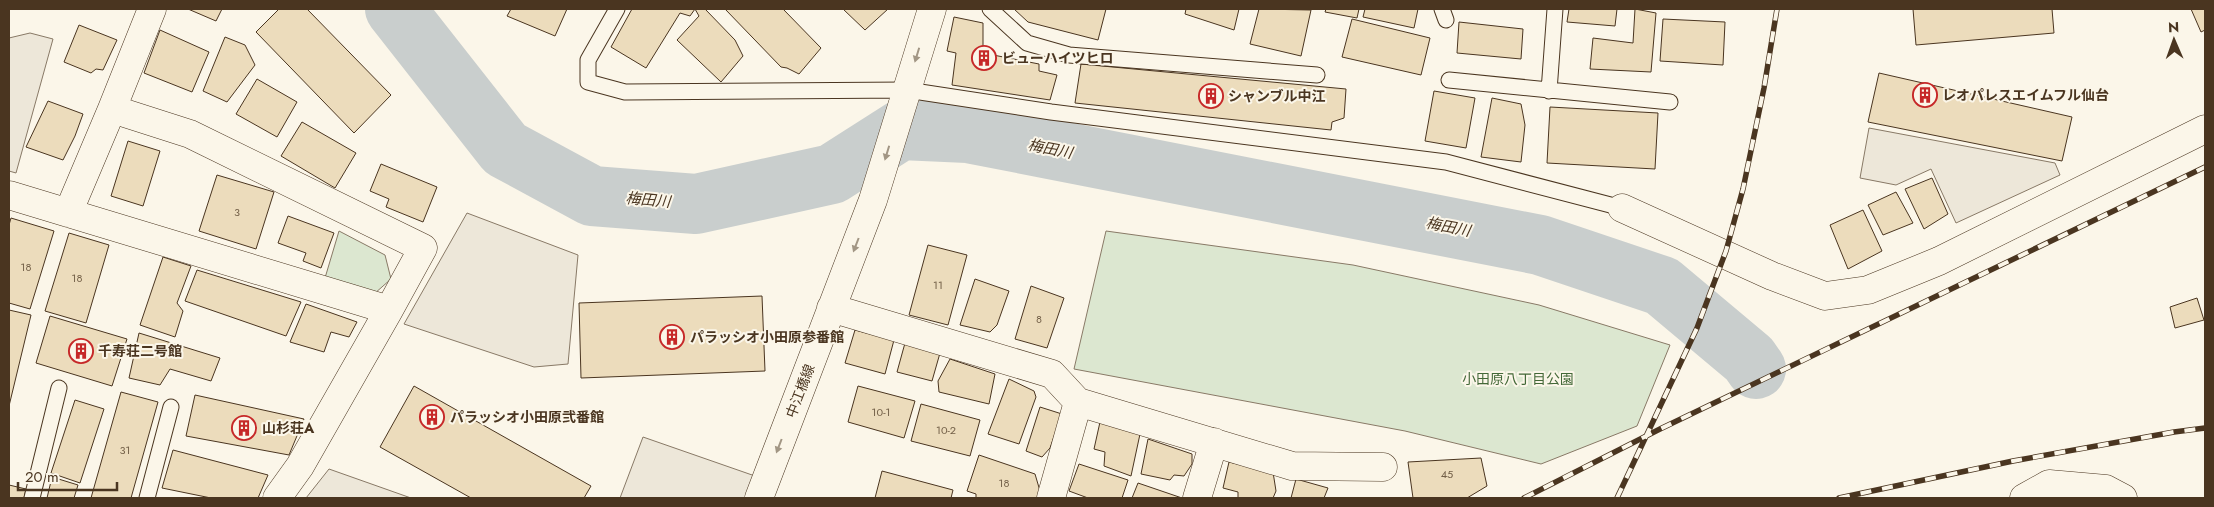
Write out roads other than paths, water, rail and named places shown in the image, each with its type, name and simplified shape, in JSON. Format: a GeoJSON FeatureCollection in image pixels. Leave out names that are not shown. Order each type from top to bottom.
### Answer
{"type":"FeatureCollection","features":[{"type":"Feature","properties":{"kind":"street"},"geometry":{"type":"LineString","coordinates":[[68,213],[152,9]]}},
{"type":"Feature","properties":{"kind":"street"},"geometry":{"type":"LineString","coordinates":[[904,99],[932,9]]}},
{"type":"Feature","properties":{"kind":"street","name":"中江橋線"},"geometry":{"type":"LineString","coordinates":[[759,498],[873,200],[904,99]]}},
{"type":"Feature","properties":{"kind":"street"},"geometry":{"type":"LineString","coordinates":[[112,110],[190,134],[423,248],[300,466],[277,498]]}},
{"type":"Feature","properties":{"kind":"street"},"geometry":{"type":"LineString","coordinates":[[1622,208],[1772,276],[1825,296],[1833,295],[1868,290],[1940,262],[2205,130]]}},
{"type":"Feature","properties":{"kind":"street"},"geometry":{"type":"LineString","coordinates":[[9,195],[389,310]]}},
{"type":"Feature","properties":{"kind":"street"},"geometry":{"type":"LineString","coordinates":[[831,308],[1052,374],[1078,402],[1292,466],[1383,467]]}},
{"type":"Feature","properties":{"kind":"street"},"geometry":{"type":"LineString","coordinates":[[1050,498],[1078,402]]}},
{"type":"Feature","properties":{"kind":"street"},"geometry":{"type":"LineString","coordinates":[[1197,498],[1214,442]]}},
{"type":"Feature","properties":{"kind":"street"},"geometry":{"type":"LineString","coordinates":[[2024,498],[2049,484],[2106,489],[2124,498]]}},
{"type":"Feature","properties":{"kind":"lane"},"geometry":{"type":"LineString","coordinates":[[990,9],[1027,43],[1069,55],[1317,74]]}},
{"type":"Feature","properties":{"kind":"lane"},"geometry":{"type":"LineString","coordinates":[[1549,91],[1555,9]]}},
{"type":"Feature","properties":{"kind":"lane"},"geometry":{"type":"LineString","coordinates":[[610,11],[588,60],[588,82],[624,92],[904,99],[1052,112],[1446,162],[1622,208]]}},
{"type":"Feature","properties":{"kind":"lane"},"geometry":{"type":"LineString","coordinates":[[1449,80],[1670,102]]}},
{"type":"Feature","properties":{"kind":"lane"},"geometry":{"type":"LineString","coordinates":[[32,498],[59,388]]}},
{"type":"Feature","properties":{"kind":"lane"},"geometry":{"type":"LineString","coordinates":[[146,498],[171,407]]}},
{"type":"Feature","properties":{"kind":"waterway","name":"梅田川"},"geometry":{"type":"LineString","coordinates":[[395,9],[505,149],[592,196],[696,204],[832,174],[901,130],[968,133],[1540,245],[1662,286],[1749,359],[1756,369]]}},
{"type":"Feature","properties":{"kind":"railway"},"geometry":{"type":"LineString","coordinates":[[1617,498],[1697,328],[1726,251],[1743,189],[1764,88],[1777,9]]}},
{"type":"Feature","properties":{"kind":"railway"},"geometry":{"type":"LineString","coordinates":[[1524,498],[1660,429],[2205,167]]}},
{"type":"Feature","properties":{"kind":"railway"},"geometry":{"type":"LineString","coordinates":[[1839,498],[2013,461],[2205,428]]}},
{"type":"Feature","properties":{"kind":"place","name":"ビューハイツヒロ"},"geometry":{"type":"Point","coordinates":[984,58]}},
{"type":"Feature","properties":{"kind":"place","name":"レオパレスエイムフル仙台"},"geometry":{"type":"Point","coordinates":[1925,95]}},
{"type":"Feature","properties":{"kind":"place","name":"シャンブル中江"},"geometry":{"type":"Point","coordinates":[1211,96]}},
{"type":"Feature","properties":{"kind":"place","name":"パラッシオ小田原参番館"},"geometry":{"type":"Point","coordinates":[672,337]}},
{"type":"Feature","properties":{"kind":"place","name":"千寿荘二号館"},"geometry":{"type":"Point","coordinates":[81,351]}},
{"type":"Feature","properties":{"kind":"place","name":"パラッシオ小田原弐番館"},"geometry":{"type":"Point","coordinates":[432,417]}},
{"type":"Feature","properties":{"kind":"place","name":"山杉荘A"},"geometry":{"type":"Point","coordinates":[244,428]}},
{"type":"Feature","properties":{"kind":"park label","name":"小田原八丁目公園"},"geometry":{"type":"Point","coordinates":[1518,379]}}]}
